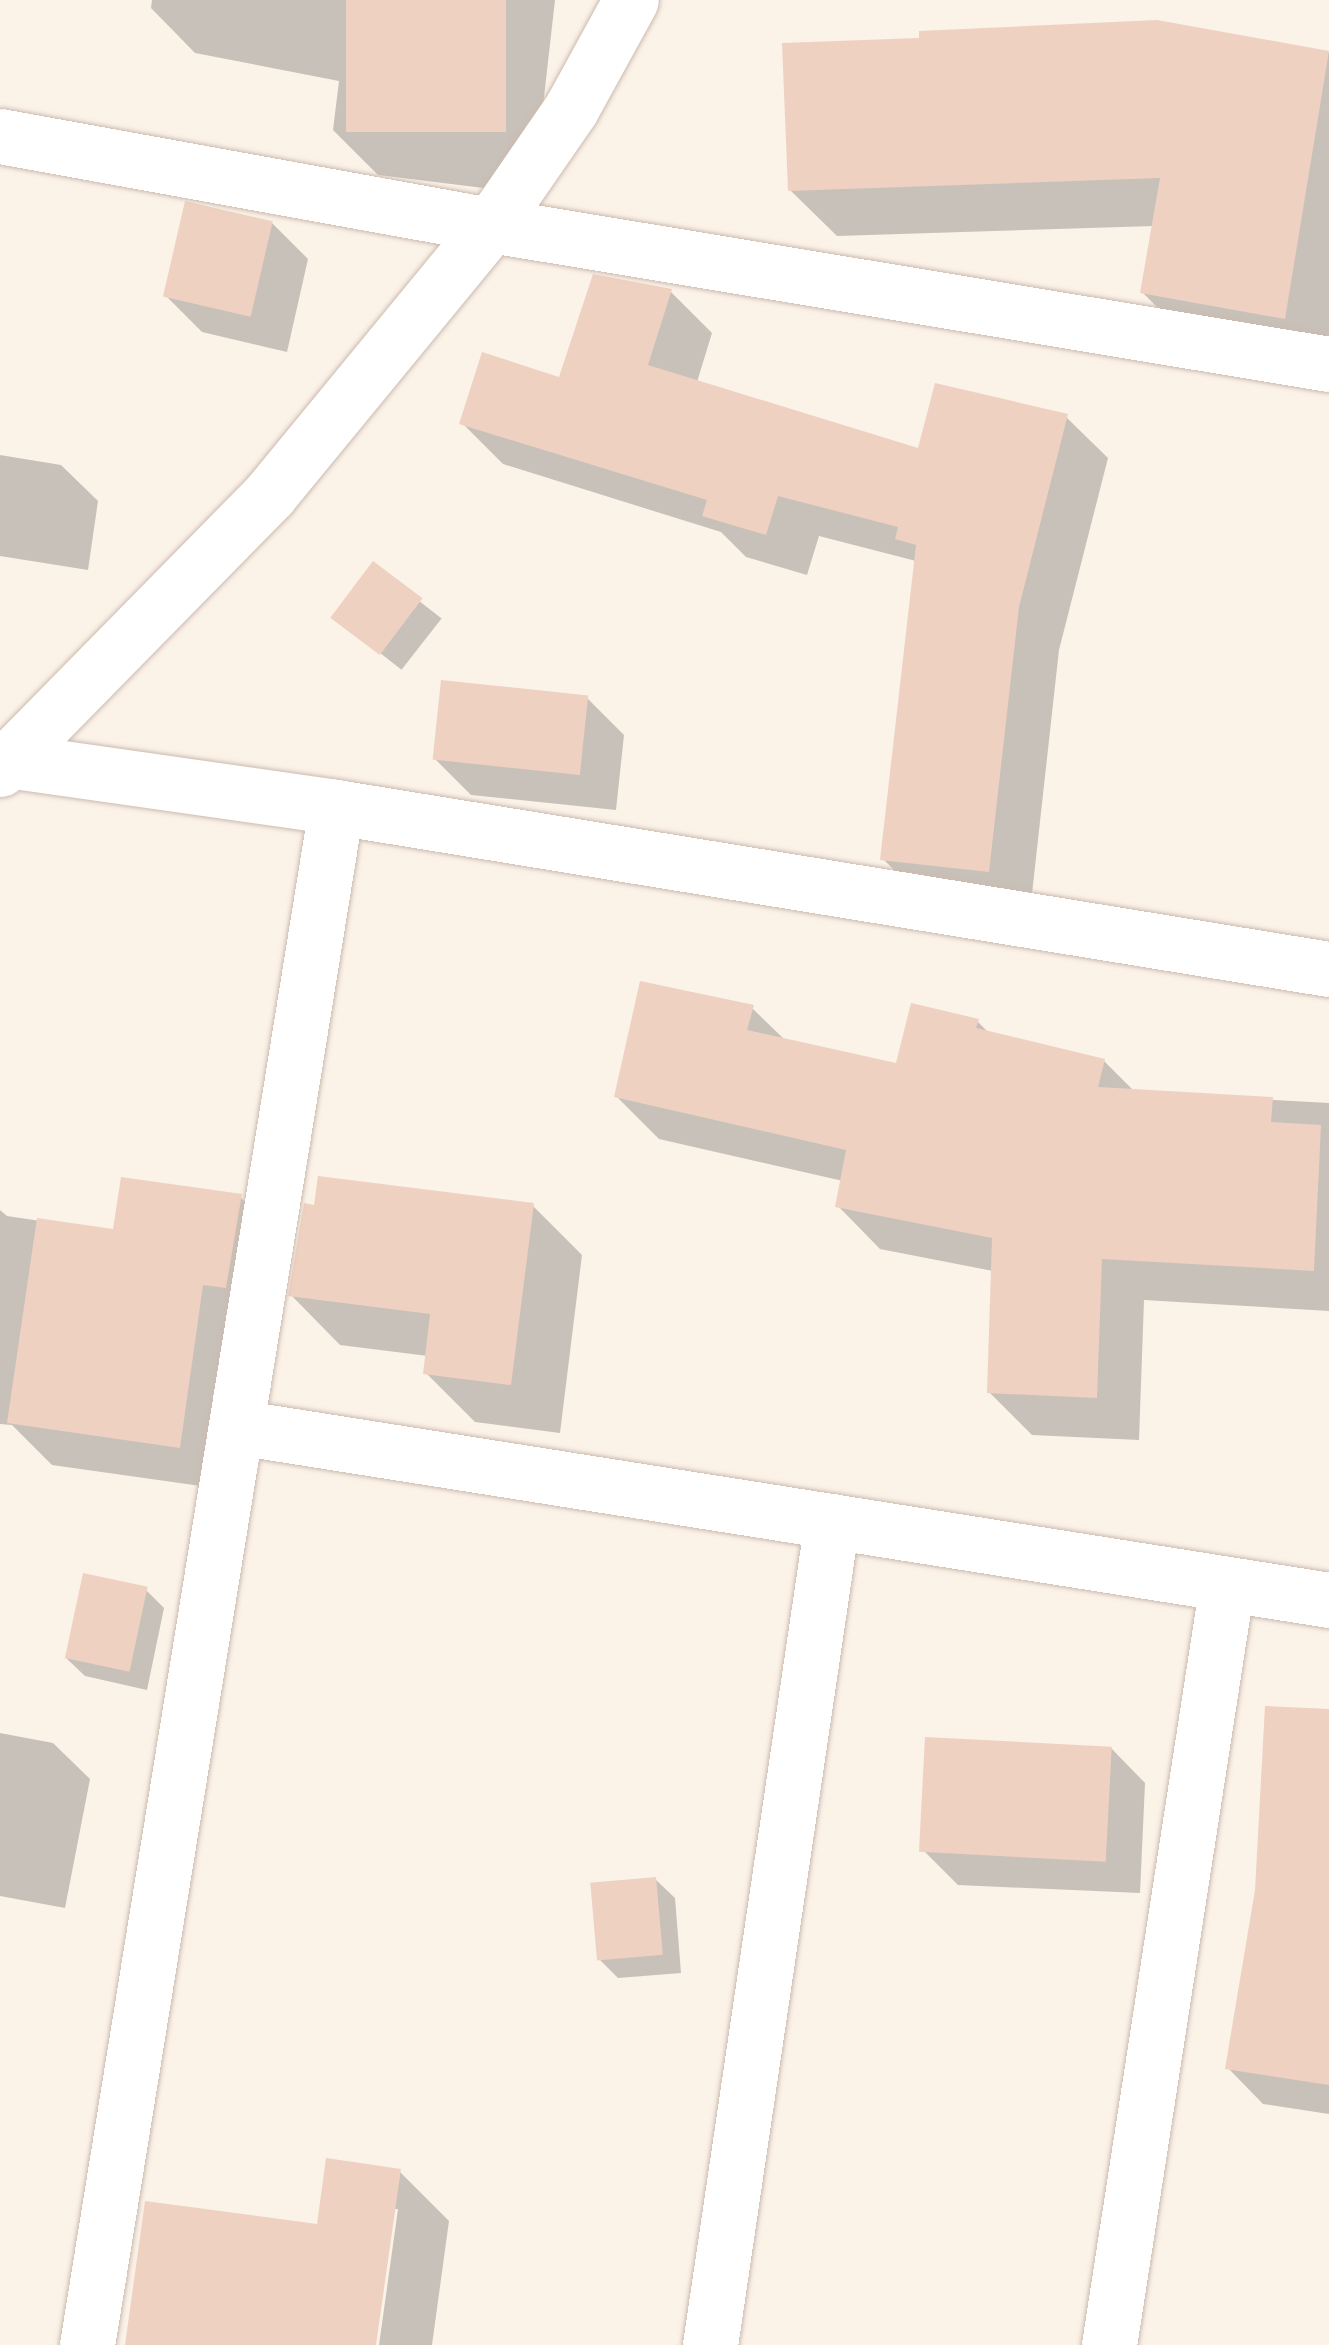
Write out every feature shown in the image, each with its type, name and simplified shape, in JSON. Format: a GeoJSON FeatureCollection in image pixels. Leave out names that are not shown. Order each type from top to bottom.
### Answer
{"type":"FeatureCollection","features":[{"type":"Feature","properties":{"kind":"street"},"geometry":{"type":"LineString","coordinates":[[3,763],[270,494],[491,225],[571,109],[631,0]]}},
{"type":"Feature","properties":{"kind":"street"},"geometry":{"type":"LineString","coordinates":[[0,136],[491,225],[1329,364]]}},
{"type":"Feature","properties":{"kind":"street"},"geometry":{"type":"LineString","coordinates":[[3,763],[336,807],[1329,969]]}},
{"type":"Feature","properties":{"kind":"street"},"geometry":{"type":"LineString","coordinates":[[87,2345],[336,807]]}},
{"type":"Feature","properties":{"kind":"street"},"geometry":{"type":"LineString","coordinates":[[237,1427],[1329,1600]]}},
{"type":"Feature","properties":{"kind":"street"},"geometry":{"type":"LineString","coordinates":[[710,2345],[832,1521]]}},
{"type":"Feature","properties":{"kind":"street"},"geometry":{"type":"LineString","coordinates":[[1109,2345],[1228,1584]]}},
{"type":"Feature","properties":{"kind":"building"},"geometry":{"type":"Polygon","coordinates":[[[346,0],[506,0],[506,132],[346,132],[346,0]]]}},
{"type":"Feature","properties":{"kind":"building"},"geometry":{"type":"Polygon","coordinates":[[[1157,20],[1329,51],[1285,319],[1140,293],[1160,178],[788,191],[782,43],[919,38],[919,31],[1157,20]]]}},
{"type":"Feature","properties":{"kind":"building"},"geometry":{"type":"Polygon","coordinates":[[[185,201],[273,221],[251,317],[163,296],[185,201]]]}},
{"type":"Feature","properties":{"kind":"building"},"geometry":{"type":"Polygon","coordinates":[[[593,274],[672,289],[648,365],[918,448],[935,383],[1068,414],[1019,607],[989,872],[880,860],[916,545],[895,539],[898,527],[778,496],[766,535],[702,516],[707,500],[459,424],[482,352],[559,377],[593,274]]]}},
{"type":"Feature","properties":{"kind":"building"},"geometry":{"type":"Polygon","coordinates":[[[373,561],[423,598],[380,655],[330,618],[373,561]]]}},
{"type":"Feature","properties":{"kind":"building"},"geometry":{"type":"Polygon","coordinates":[[[441,680],[588,695],[580,775],[433,760],[441,680]]]}},
{"type":"Feature","properties":{"kind":"building"},"geometry":{"type":"Polygon","coordinates":[[[640,981],[754,1005],[747,1030],[896,1063],[911,1003],[979,1019],[976,1028],[1105,1059],[1098,1087],[1273,1097],[1271,1122],[1321,1125],[1314,1271],[1102,1259],[1097,1398],[987,1393],[992,1238],[835,1207],[846,1150],[614,1097],[640,981]]]}},
{"type":"Feature","properties":{"kind":"building"},"geometry":{"type":"Polygon","coordinates":[[[318,1176],[534,1203],[511,1385],[423,1374],[430,1314],[288,1296],[304,1203],[314,1205],[318,1176]]]}},
{"type":"Feature","properties":{"kind":"building"},"geometry":{"type":"Polygon","coordinates":[[[121,1177],[242,1194],[226,1288],[203,1285],[180,1448],[7,1423],[37,1218],[113,1229],[121,1177]]]}},
{"type":"Feature","properties":{"kind":"building"},"geometry":{"type":"Polygon","coordinates":[[[83,1573],[148,1587],[129,1672],[65,1658],[83,1573]]]}},
{"type":"Feature","properties":{"kind":"building"},"geometry":{"type":"Polygon","coordinates":[[[1265,1706],[1329,1709],[1329,2085],[1225,2069],[1255,1890],[1265,1706]]]}},
{"type":"Feature","properties":{"kind":"building"},"geometry":{"type":"Polygon","coordinates":[[[925,1737],[1112,1747],[1106,1862],[919,1852],[925,1737]]]}},
{"type":"Feature","properties":{"kind":"building"},"geometry":{"type":"Polygon","coordinates":[[[656,1877],[663,1955],[597,1960],[590,1883],[656,1877]]]}},
{"type":"Feature","properties":{"kind":"building"},"geometry":{"type":"Polygon","coordinates":[[[326,2158],[401,2169],[376,2345],[125,2345],[145,2201],[317,2224],[326,2158]]]}}]}
